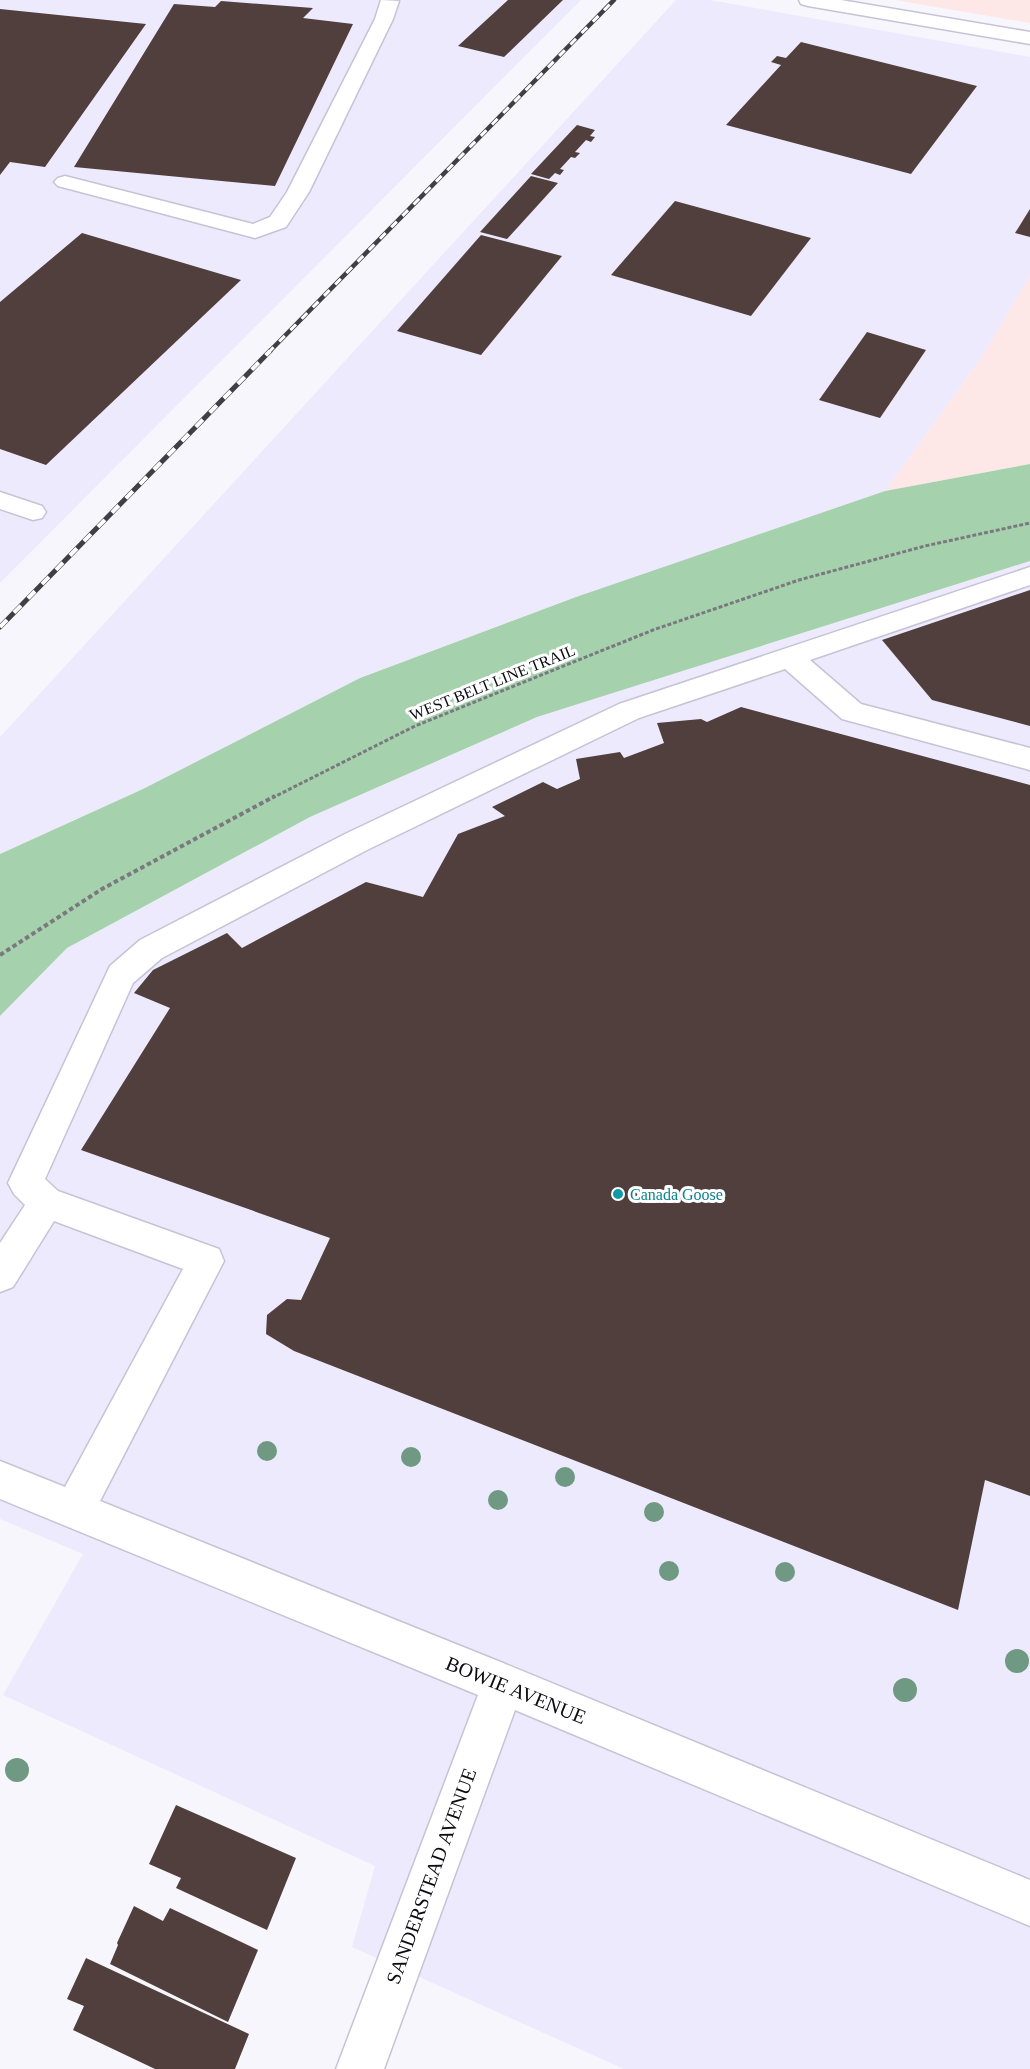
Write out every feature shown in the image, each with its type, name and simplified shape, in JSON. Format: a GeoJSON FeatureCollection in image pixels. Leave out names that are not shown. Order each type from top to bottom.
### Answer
{"type":"FeatureCollection","features":[{"type":"Feature","properties":{"kind":"street"},"geometry":{"type":"LineString","coordinates":[[65,182],[255,231],[278,222],[298,192],[384,19],[390,0],[383,0]]}},
{"type":"Feature","properties":{"kind":"street"},"geometry":{"type":"LineString","coordinates":[[808,0],[1030,38]]}},
{"type":"Feature","properties":{"kind":"street"},"geometry":{"type":"LineString","coordinates":[[0,500],[33,512]]}},
{"type":"Feature","properties":{"kind":"street"},"geometry":{"type":"LineString","coordinates":[[74,1510],[206,1261],[46,1202],[26,1183],[121,975],[152,949],[356,842],[628,711],[1030,576]]}},
{"type":"Feature","properties":{"kind":"street"},"geometry":{"type":"LineString","coordinates":[[788,656],[852,712],[1030,759]]}},
{"type":"Feature","properties":{"kind":"street"},"geometry":{"type":"LineString","coordinates":[[0,1275],[46,1202]]}},
{"type":"Feature","properties":{"kind":"street","name":"BOWIE AVENUE"},"geometry":{"type":"LineString","coordinates":[[0,1480],[503,1684],[1030,1902]]}},
{"type":"Feature","properties":{"kind":"street","name":"SANDERSTEAD AVENUE"},"geometry":{"type":"LineString","coordinates":[[360,2069],[503,1684]]}},
{"type":"Feature","properties":{"kind":"path","name":"WEST BELT LINE TRAIL"},"geometry":{"type":"LineString","coordinates":[[0,955],[102,889],[304,781],[415,726],[653,630],[799,580],[925,546],[1030,523]]}},
{"type":"Feature","properties":{"kind":"shaded area"},"geometry":{"type":"Polygon","coordinates":[[[0,0],[581,0],[0,583],[0,0]]]}},
{"type":"Feature","properties":{"kind":"shaded area"},"geometry":{"type":"Polygon","coordinates":[[[676,0],[710,0],[1030,57],[1030,276],[979,361],[885,491],[576,597],[360,678],[143,789],[0,854],[0,737],[676,0]]]}},
{"type":"Feature","properties":{"kind":"shaded area"},"geometry":{"type":"Polygon","coordinates":[[[895,0],[1030,0],[1030,23],[895,0]]]}},
{"type":"Feature","properties":{"kind":"shaded area"},"geometry":{"type":"Polygon","coordinates":[[[1030,276],[1030,464],[885,491],[979,361],[1030,276]]]}},
{"type":"Feature","properties":{"kind":"shaded area"},"geometry":{"type":"Polygon","coordinates":[[[1030,561],[1030,2069],[624,2069],[352,1947],[375,1866],[3,1695],[83,1554],[0,1519],[0,1016],[67,948],[310,817],[537,717],[1030,561]]]}},
{"type":"Feature","properties":{"kind":"green space"},"geometry":{"type":"Polygon","coordinates":[[[1030,464],[1030,561],[537,717],[310,817],[67,948],[0,1016],[0,854],[143,789],[360,678],[576,597],[885,491],[1030,464]]]}},
{"type":"Feature","properties":{"kind":"building"},"geometry":{"type":"Polygon","coordinates":[[[508,0],[563,0],[504,57],[458,46],[508,0]]]}},
{"type":"Feature","properties":{"kind":"building"},"geometry":{"type":"Polygon","coordinates":[[[221,1],[313,8],[303,18],[353,24],[275,186],[74,167],[174,4],[215,7],[221,1]]]}},
{"type":"Feature","properties":{"kind":"building"},"geometry":{"type":"Polygon","coordinates":[[[0,9],[146,24],[45,167],[10,162],[0,175],[0,9]]]}},
{"type":"Feature","properties":{"kind":"building"},"geometry":{"type":"Polygon","coordinates":[[[801,42],[977,86],[911,174],[726,125],[781,65],[771,62],[777,56],[786,58],[801,42]]]}},
{"type":"Feature","properties":{"kind":"building"},"geometry":{"type":"Polygon","coordinates":[[[577,125],[595,130],[590,136],[595,137],[591,142],[586,140],[575,152],[580,153],[575,158],[571,157],[560,169],[564,170],[560,175],[555,173],[549,179],[531,174],[577,125]]]}},
{"type":"Feature","properties":{"kind":"building"},"geometry":{"type":"Polygon","coordinates":[[[531,176],[558,183],[507,239],[480,232],[531,176]]]}},
{"type":"Feature","properties":{"kind":"building"},"geometry":{"type":"Polygon","coordinates":[[[675,201],[811,238],[751,316],[611,275],[675,201]]]}},
{"type":"Feature","properties":{"kind":"building"},"geometry":{"type":"Polygon","coordinates":[[[1030,209],[1030,237],[1015,233],[1030,209]]]}},
{"type":"Feature","properties":{"kind":"building"},"geometry":{"type":"Polygon","coordinates":[[[82,233],[241,280],[46,465],[0,449],[0,302],[82,233]]]}},
{"type":"Feature","properties":{"kind":"building"},"geometry":{"type":"Polygon","coordinates":[[[481,235],[562,256],[481,355],[397,331],[481,235]]]}},
{"type":"Feature","properties":{"kind":"building"},"geometry":{"type":"Polygon","coordinates":[[[867,332],[926,350],[880,418],[819,400],[867,332]]]}},
{"type":"Feature","properties":{"kind":"building"},"geometry":{"type":"Polygon","coordinates":[[[1030,590],[1030,726],[932,700],[882,640],[1030,590]]]}},
{"type":"Feature","properties":{"kind":"building","name":"Canada Goose"},"geometry":{"type":"Polygon","coordinates":[[[741,707],[1030,785],[1030,1496],[985,1480],[958,1610],[294,1351],[266,1334],[267,1315],[287,1299],[301,1300],[330,1238],[81,1150],[170,1008],[134,993],[153,970],[227,933],[242,948],[366,882],[423,897],[458,834],[505,816],[492,807],[543,782],[557,789],[580,779],[576,759],[620,752],[624,758],[664,743],[657,723],[701,719],[707,722],[741,707]]]}},
{"type":"Feature","properties":{"kind":"building"},"geometry":{"type":"Polygon","coordinates":[[[176,1805],[296,1858],[267,1930],[176,1888],[181,1878],[149,1864],[176,1805]]]}},
{"type":"Feature","properties":{"kind":"building"},"geometry":{"type":"Polygon","coordinates":[[[134,1906],[163,1921],[170,1908],[258,1950],[228,2022],[110,1964],[134,1906]]]}},
{"type":"Feature","properties":{"kind":"building"},"geometry":{"type":"Polygon","coordinates":[[[86,1958],[249,2034],[235,2069],[155,2069],[73,2030],[84,2006],[67,1999],[86,1958]]]}},
{"type":"Feature","properties":{"kind":"railway"},"geometry":{"type":"LineString","coordinates":[[268,353],[614,0]]}},
{"type":"Feature","properties":{"kind":"railway"},"geometry":{"type":"LineString","coordinates":[[0,627],[270,351]]}},
{"type":"Feature","properties":{"kind":"place","name":"Canada Goose"},"geometry":{"type":"Point","coordinates":[618,1194]}}]}
